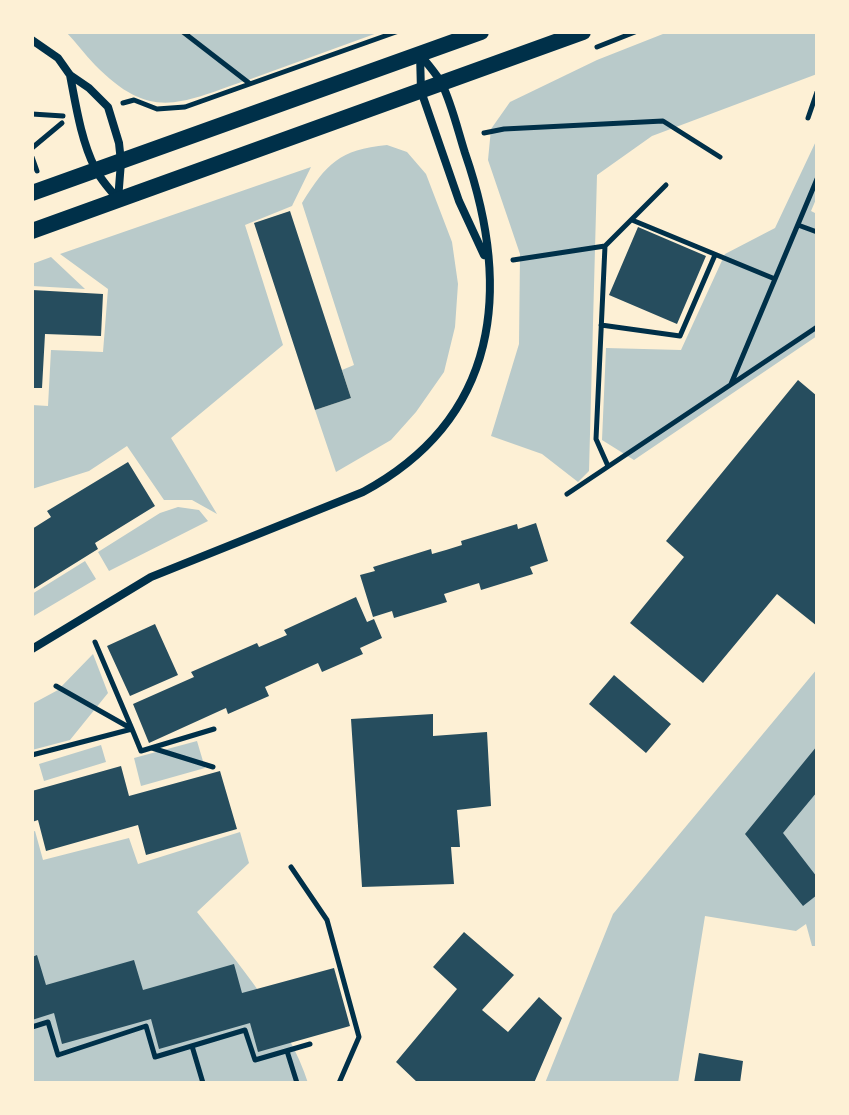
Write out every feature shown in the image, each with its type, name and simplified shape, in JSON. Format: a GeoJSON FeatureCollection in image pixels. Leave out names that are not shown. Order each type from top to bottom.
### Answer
{"type":"FeatureCollection","features":[{"type":"Feature","properties":{"kind":"main road"},"geometry":{"type":"LineString","coordinates":[[32,193],[481,32]]}},
{"type":"Feature","properties":{"kind":"main road"},"geometry":{"type":"LineString","coordinates":[[32,231],[583,32]]}},
{"type":"Feature","properties":{"kind":"street"},"geometry":{"type":"LineString","coordinates":[[32,40],[58,58],[70,75],[108,107],[119,143],[118,200]]}},
{"type":"Feature","properties":{"kind":"street"},"geometry":{"type":"LineString","coordinates":[[32,649],[151,577],[363,492],[410,463],[444,428],[464,399],[475,373],[489,319],[488,263],[479,193],[442,83],[420,54]]}},
{"type":"Feature","properties":{"kind":"street"},"geometry":{"type":"LineString","coordinates":[[420,54],[421,91],[459,201],[488,263]]}},
{"type":"Feature","properties":{"kind":"street"},"geometry":{"type":"LineString","coordinates":[[70,75],[77,114],[96,171],[118,200]]}},
{"type":"Feature","properties":{"kind":"path"},"geometry":{"type":"LineString","coordinates":[[183,32],[250,84]]}},
{"type":"Feature","properties":{"kind":"path"},"geometry":{"type":"LineString","coordinates":[[108,107],[134,100],[157,109],[174,110],[396,32]]}},
{"type":"Feature","properties":{"kind":"path"},"geometry":{"type":"LineString","coordinates":[[808,118],[817,92]]}},
{"type":"Feature","properties":{"kind":"path"},"geometry":{"type":"LineString","coordinates":[[32,114],[70,116],[32,148]]}},
{"type":"Feature","properties":{"kind":"path"},"geometry":{"type":"LineString","coordinates":[[484,133],[504,129],[663,121],[720,157]]}},
{"type":"Feature","properties":{"kind":"path"},"geometry":{"type":"LineString","coordinates":[[731,385],[817,179]]}},
{"type":"Feature","properties":{"kind":"path"},"geometry":{"type":"LineString","coordinates":[[513,260],[605,246],[666,185]]}},
{"type":"Feature","properties":{"kind":"path"},"geometry":{"type":"LineString","coordinates":[[631,220],[775,279]]}},
{"type":"Feature","properties":{"kind":"path"},"geometry":{"type":"LineString","coordinates":[[798,225],[817,232]]}},
{"type":"Feature","properties":{"kind":"path"},"geometry":{"type":"LineString","coordinates":[[605,246],[596,439],[608,467]]}},
{"type":"Feature","properties":{"kind":"path"},"geometry":{"type":"LineString","coordinates":[[601,325],[680,336],[715,255]]}},
{"type":"Feature","properties":{"kind":"path"},"geometry":{"type":"LineString","coordinates":[[567,494],[817,327]]}},
{"type":"Feature","properties":{"kind":"path"},"geometry":{"type":"LineString","coordinates":[[95,642],[141,751],[214,729]]}},
{"type":"Feature","properties":{"kind":"path"},"geometry":{"type":"LineString","coordinates":[[56,686],[132,729]]}},
{"type":"Feature","properties":{"kind":"path"},"geometry":{"type":"LineString","coordinates":[[32,755],[132,729]]}},
{"type":"Feature","properties":{"kind":"path"},"geometry":{"type":"LineString","coordinates":[[151,748],[213,767]]}},
{"type":"Feature","properties":{"kind":"path"},"geometry":{"type":"LineString","coordinates":[[291,867],[327,920],[359,1037],[339,1083]]}},
{"type":"Feature","properties":{"kind":"path"},"geometry":{"type":"LineString","coordinates":[[32,1027],[48,1022],[58,1055],[146,1026],[155,1057],[245,1030],[255,1060],[310,1044]]}},
{"type":"Feature","properties":{"kind":"path"},"geometry":{"type":"LineString","coordinates":[[192,1046],[203,1083]]}},
{"type":"Feature","properties":{"kind":"path"},"geometry":{"type":"LineString","coordinates":[[287,1051],[297,1083]]}},
{"type":"Feature","properties":{"kind":"shaded area"},"geometry":{"type":"Polygon","coordinates":[[[66,32],[179,32],[244,81],[183,101],[149,101],[115,83],[66,32]]]}},
{"type":"Feature","properties":{"kind":"shaded area"},"geometry":{"type":"Polygon","coordinates":[[[187,32],[380,32],[248,80],[187,32]]]}},
{"type":"Feature","properties":{"kind":"shaded area"},"geometry":{"type":"Polygon","coordinates":[[[668,32],[817,32],[817,74],[652,136],[597,175],[589,471],[578,482],[542,454],[491,436],[519,344],[520,254],[488,160],[491,129],[510,102],[597,60],[668,32]]]}},
{"type":"Feature","properties":{"kind":"shaded area"},"geometry":{"type":"Polygon","coordinates":[[[817,139],[817,197],[811,211],[817,214],[817,336],[634,460],[602,440],[606,348],[681,350],[725,254],[775,228],[817,139]]]}},
{"type":"Feature","properties":{"kind":"shaded area"},"geometry":{"type":"Polygon","coordinates":[[[387,145],[407,152],[426,174],[452,242],[458,284],[455,327],[444,372],[416,412],[391,440],[336,472],[315,410],[351,398],[342,370],[354,365],[302,203],[327,168],[336,161],[357,151],[387,145]]]}},
{"type":"Feature","properties":{"kind":"shaded area"},"geometry":{"type":"Polygon","coordinates":[[[311,167],[292,206],[245,225],[283,345],[171,438],[217,514],[192,500],[164,500],[127,446],[89,471],[32,489],[32,405],[48,406],[51,350],[103,352],[108,289],[60,254],[311,167]]]}},
{"type":"Feature","properties":{"kind":"shaded area"},"geometry":{"type":"Polygon","coordinates":[[[51,257],[85,289],[32,286],[32,264],[51,257]]]}},
{"type":"Feature","properties":{"kind":"shaded area"},"geometry":{"type":"Polygon","coordinates":[[[178,507],[199,510],[208,521],[109,571],[98,552],[160,513],[178,507]]]}},
{"type":"Feature","properties":{"kind":"shaded area"},"geometry":{"type":"Polygon","coordinates":[[[85,561],[96,579],[32,617],[32,594],[85,561]]]}},
{"type":"Feature","properties":{"kind":"shaded area"},"geometry":{"type":"Polygon","coordinates":[[[93,654],[108,693],[70,740],[32,750],[32,704],[58,690],[93,654]]]}},
{"type":"Feature","properties":{"kind":"shaded area"},"geometry":{"type":"Polygon","coordinates":[[[817,669],[817,946],[812,946],[806,924],[796,931],[705,916],[678,1083],[545,1083],[613,914],[817,669]]]}},
{"type":"Feature","properties":{"kind":"shaded area"},"geometry":{"type":"Polygon","coordinates":[[[197,741],[205,768],[141,786],[134,758],[197,741]]]}},
{"type":"Feature","properties":{"kind":"shaded area"},"geometry":{"type":"Polygon","coordinates":[[[101,745],[106,762],[44,781],[39,764],[101,745]]]}},
{"type":"Feature","properties":{"kind":"shaded area"},"geometry":{"type":"Polygon","coordinates":[[[35,831],[43,860],[129,838],[138,864],[240,832],[249,863],[197,912],[245,972],[275,1016],[289,1038],[308,1083],[32,1083],[32,832],[35,831]]]}},
{"type":"Feature","properties":{"kind":"building"},"geometry":{"type":"Polygon","coordinates":[[[290,211],[351,398],[315,410],[254,223],[290,211]]]}},
{"type":"Feature","properties":{"kind":"building"},"geometry":{"type":"Polygon","coordinates":[[[638,227],[706,256],[677,324],[609,295],[638,227]]]}},
{"type":"Feature","properties":{"kind":"building"},"geometry":{"type":"Polygon","coordinates":[[[32,290],[103,294],[101,336],[45,334],[42,388],[32,388],[32,290]]]}},
{"type":"Feature","properties":{"kind":"building"},"geometry":{"type":"Polygon","coordinates":[[[798,380],[817,396],[817,626],[777,594],[703,683],[630,623],[684,557],[666,541],[798,380]]]}},
{"type":"Feature","properties":{"kind":"building"},"geometry":{"type":"Polygon","coordinates":[[[128,462],[155,506],[95,543],[98,549],[32,590],[32,529],[51,517],[47,511],[128,462]]]}},
{"type":"Feature","properties":{"kind":"building"},"geometry":{"type":"Polygon","coordinates":[[[536,523],[548,561],[530,567],[533,574],[481,590],[479,583],[444,594],[447,602],[394,618],[392,611],[373,617],[360,575],[375,571],[373,567],[431,549],[432,554],[446,550],[462,545],[461,541],[517,524],[518,529],[536,523]]]}},
{"type":"Feature","properties":{"kind":"building"},"geometry":{"type":"Polygon","coordinates":[[[356,597],[367,622],[374,619],[382,638],[360,648],[363,654],[322,672],[318,663],[265,687],[269,696],[228,714],[226,708],[149,743],[133,704],[194,677],[191,672],[257,643],[259,647],[287,635],[284,630],[356,597]]]}},
{"type":"Feature","properties":{"kind":"building"},"geometry":{"type":"Polygon","coordinates":[[[155,624],[178,675],[130,696],[107,646],[155,624]]]}},
{"type":"Feature","properties":{"kind":"building"},"geometry":{"type":"Polygon","coordinates":[[[614,675],[671,724],[646,753],[589,704],[614,675]]]}},
{"type":"Feature","properties":{"kind":"building"},"geometry":{"type":"Polygon","coordinates":[[[433,714],[433,736],[487,732],[491,806],[457,810],[460,847],[451,847],[454,884],[362,887],[351,719],[433,714]]]}},
{"type":"Feature","properties":{"kind":"building"},"geometry":{"type":"Polygon","coordinates":[[[817,746],[817,792],[783,833],[817,877],[817,895],[803,906],[745,834],[817,746]]]}},
{"type":"Feature","properties":{"kind":"building"},"geometry":{"type":"Polygon","coordinates":[[[121,766],[129,796],[220,771],[237,829],[146,855],[138,825],[46,851],[38,820],[32,822],[32,791],[121,766]]]}},
{"type":"Feature","properties":{"kind":"building"},"geometry":{"type":"Polygon","coordinates":[[[464,932],[514,975],[482,1010],[508,1032],[539,997],[562,1018],[534,1083],[418,1083],[396,1062],[457,989],[433,967],[464,932]]]}},
{"type":"Feature","properties":{"kind":"building"},"geometry":{"type":"Polygon","coordinates":[[[37,955],[46,985],[134,960],[143,990],[234,964],[242,993],[334,968],[350,1026],[258,1052],[250,1023],[159,1049],[151,1019],[62,1044],[54,1013],[32,1020],[32,957],[37,955]]]}},
{"type":"Feature","properties":{"kind":"building"},"geometry":{"type":"Polygon","coordinates":[[[699,1053],[743,1061],[740,1083],[694,1083],[699,1053]]]}}]}
